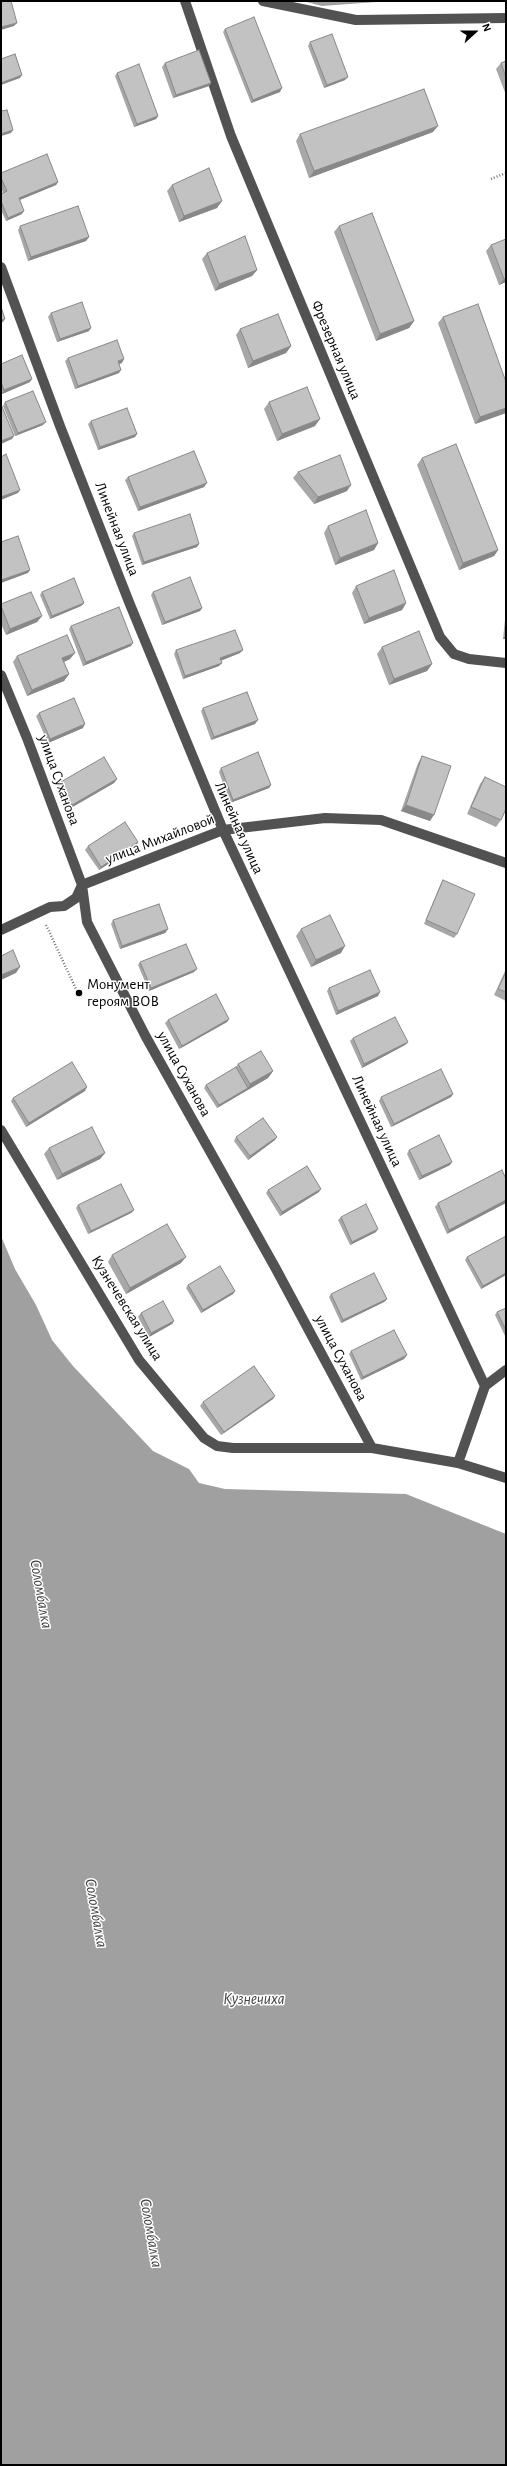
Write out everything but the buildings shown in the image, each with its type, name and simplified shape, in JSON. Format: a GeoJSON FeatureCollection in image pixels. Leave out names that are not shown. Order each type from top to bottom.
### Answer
{"type":"FeatureCollection","features":[{"type":"Feature","properties":{"kind":"street","name":"Фрезерная улица"},"geometry":{"type":"LineString","coordinates":[[185,1],[231,136],[440,637],[454,654],[468,659],[506,662]]}},
{"type":"Feature","properties":{"kind":"street"},"geometry":{"type":"LineString","coordinates":[[263,1],[356,20],[506,18]]}},
{"type":"Feature","properties":{"kind":"street","name":"Линейная улица"},"geometry":{"type":"LineString","coordinates":[[1,267],[103,536],[167,699],[223,830],[485,1386]]}},
{"type":"Feature","properties":{"kind":"street","name":"улица Суханова"},"geometry":{"type":"LineString","coordinates":[[1,675],[28,738],[82,885],[87,922],[142,1030],[276,1269],[372,1448]]}},
{"type":"Feature","properties":{"kind":"street","name":"улица Михайловой"},"geometry":{"type":"LineString","coordinates":[[82,885],[223,830],[325,818],[381,820],[506,863]]}},
{"type":"Feature","properties":{"kind":"street"},"geometry":{"type":"LineString","coordinates":[[1,930],[50,907],[64,906],[76,898],[82,885]]}},
{"type":"Feature","properties":{"kind":"street","name":"Кузнечевская улица"},"geometry":{"type":"LineString","coordinates":[[1,1130],[139,1360],[204,1438],[217,1446],[233,1448],[372,1448],[458,1463],[506,1478]]}},
{"type":"Feature","properties":{"kind":"street"},"geometry":{"type":"LineString","coordinates":[[458,1463],[485,1386],[506,1370]]}},
{"type":"Feature","properties":{"kind":"path"},"geometry":{"type":"LineString","coordinates":[[491,178],[506,173]]}},
{"type":"Feature","properties":{"kind":"path"},"geometry":{"type":"LineString","coordinates":[[40,911],[76,989]]}},
{"type":"Feature","properties":{"kind":"water"},"geometry":{"type":"Polygon","coordinates":[[[303,1],[390,1],[322,6],[303,1]]]}},
{"type":"Feature","properties":{"kind":"water","name":"Кузнечиха"},"geometry":{"type":"Polygon","coordinates":[[[1,1236],[15,1269],[36,1305],[52,1340],[73,1366],[153,1451],[189,1469],[199,1483],[225,1489],[406,1494],[506,1534],[506,2465],[1,2465],[1,1236]]]}},
{"type":"Feature","properties":{"kind":"place","name":"Монумент героям ВОВ"},"geometry":{"type":"Point","coordinates":[79,993]}},
{"type":"Feature","properties":{"kind":"water label","name":"Соломбалка"},"geometry":{"type":"Point","coordinates":[41,1594]}},
{"type":"Feature","properties":{"kind":"water label","name":"Соломбалка"},"geometry":{"type":"Point","coordinates":[96,1913]}},
{"type":"Feature","properties":{"kind":"water label","name":"Соломбалка"},"geometry":{"type":"Point","coordinates":[151,2233]}}]}
